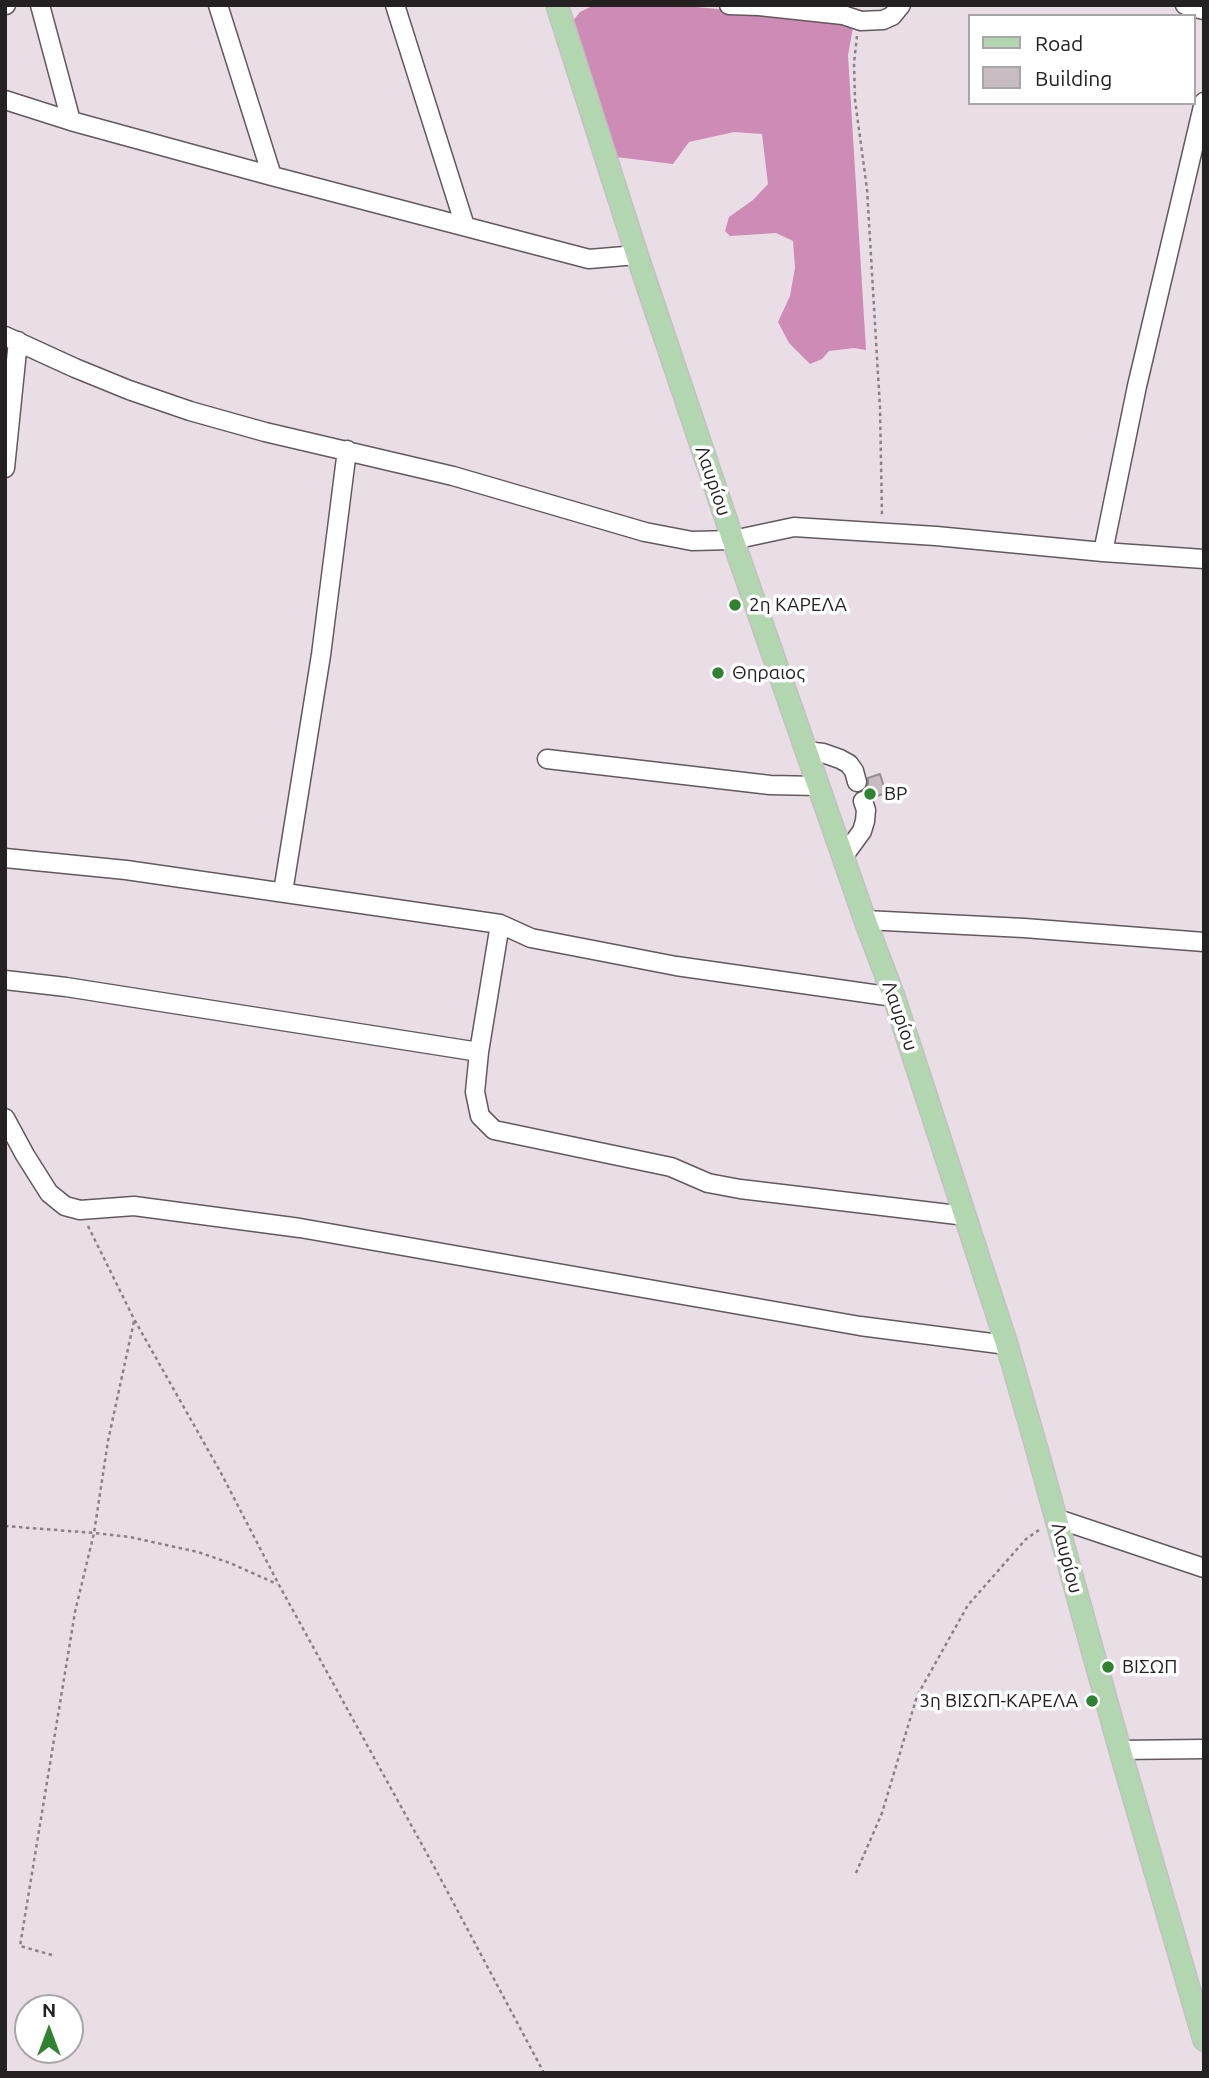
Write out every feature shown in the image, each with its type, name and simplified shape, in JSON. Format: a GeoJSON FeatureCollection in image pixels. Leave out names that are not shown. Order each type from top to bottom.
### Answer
{"type":"FeatureCollection","features":[{"type":"Feature","properties":{"kind":"main road","name":"Λαυρίου"},"geometry":{"type":"LineString","coordinates":[[557,5],[637,255],[733,540],[894,997],[966,1216],[1007,1345],[1204,2040]]}},
{"type":"Feature","properties":{"kind":"street"},"geometry":{"type":"LineString","coordinates":[[40,5],[71,121]]}},
{"type":"Feature","properties":{"kind":"street"},"geometry":{"type":"LineString","coordinates":[[218,5],[272,176]]}},
{"type":"Feature","properties":{"kind":"street"},"geometry":{"type":"LineString","coordinates":[[395,5],[465,226]]}},
{"type":"Feature","properties":{"kind":"street"},"geometry":{"type":"LineString","coordinates":[[729,5],[842,15],[861,21],[883,20],[892,16],[901,5]]}},
{"type":"Feature","properties":{"kind":"street"},"geometry":{"type":"LineString","coordinates":[[1185,5],[1204,9]]}},
{"type":"Feature","properties":{"kind":"street"},"geometry":{"type":"LineString","coordinates":[[5,100],[71,121],[272,176],[589,259],[637,255]]}},
{"type":"Feature","properties":{"kind":"street"},"geometry":{"type":"LineString","coordinates":[[1103,552],[1140,373],[1204,102]]}},
{"type":"Feature","properties":{"kind":"street"},"geometry":{"type":"LineString","coordinates":[[5,468],[12,339],[129,390],[190,411],[265,432],[453,476],[645,532],[692,541],[733,540],[794,527],[1204,559]]}},
{"type":"Feature","properties":{"kind":"street"},"geometry":{"type":"LineString","coordinates":[[283,891],[321,655],[347,450]]}},
{"type":"Feature","properties":{"kind":"street"},"geometry":{"type":"LineString","coordinates":[[806,751],[823,753],[849,764],[857,782]]}},
{"type":"Feature","properties":{"kind":"street"},"geometry":{"type":"LineString","coordinates":[[547,759],[770,785],[818,786]]}},
{"type":"Feature","properties":{"kind":"street"},"geometry":{"type":"LineString","coordinates":[[843,858],[862,831],[866,810],[863,801]]}},
{"type":"Feature","properties":{"kind":"street"},"geometry":{"type":"LineString","coordinates":[[5,858],[126,870],[500,924],[531,938],[676,966],[894,997]]}},
{"type":"Feature","properties":{"kind":"street"},"geometry":{"type":"LineString","coordinates":[[865,920],[1024,928],[1204,942]]}},
{"type":"Feature","properties":{"kind":"street"},"geometry":{"type":"LineString","coordinates":[[500,924],[475,1092],[480,1116],[494,1130],[671,1167],[708,1183],[740,1189],[966,1216]]}},
{"type":"Feature","properties":{"kind":"street"},"geometry":{"type":"LineString","coordinates":[[5,979],[479,1052]]}},
{"type":"Feature","properties":{"kind":"street"},"geometry":{"type":"LineString","coordinates":[[5,1118],[50,1193],[65,1206],[80,1210],[134,1206],[300,1228],[860,1326],[1007,1345]]}},
{"type":"Feature","properties":{"kind":"street"},"geometry":{"type":"LineString","coordinates":[[1055,1518],[1201,1566]]}},
{"type":"Feature","properties":{"kind":"street"},"geometry":{"type":"LineString","coordinates":[[1120,1750],[1204,1749]]}},
{"type":"Feature","properties":{"kind":"path"},"geometry":{"type":"LineString","coordinates":[[861,21],[854,64],[868,216],[880,408],[882,532]]}},
{"type":"Feature","properties":{"kind":"path"},"geometry":{"type":"LineString","coordinates":[[80,1210],[134,1319],[221,1473],[544,2073]]}},
{"type":"Feature","properties":{"kind":"path"},"geometry":{"type":"LineString","coordinates":[[52,1955],[20,1946],[75,1612],[94,1533],[108,1441],[134,1319]]}},
{"type":"Feature","properties":{"kind":"path"},"geometry":{"type":"LineString","coordinates":[[856,1873],[881,1813],[917,1696],[968,1605],[1026,1539],[1055,1518]]}},
{"type":"Feature","properties":{"kind":"path"},"geometry":{"type":"LineString","coordinates":[[5,1526],[130,1537],[198,1552],[279,1585]]}},
{"type":"Feature","properties":{"kind":"shaded area"},"geometry":{"type":"Polygon","coordinates":[[[594,5],[675,5],[854,22],[848,55],[866,350],[854,348],[829,351],[822,359],[810,364],[789,343],[778,322],[790,296],[795,268],[793,241],[776,233],[730,236],[725,231],[729,217],[753,200],[768,184],[762,134],[734,132],[689,142],[673,164],[616,157],[568,27],[580,12],[594,5]]]}},
{"type":"Feature","properties":{"kind":"building"},"geometry":{"type":"Polygon","coordinates":[[[880,774],[886,793],[874,797],[865,790],[868,778],[880,774]]]}},
{"type":"Feature","properties":{"kind":"place","name":"2η ΚΑΡΕΛΑ"},"geometry":{"type":"Point","coordinates":[735,605]}},
{"type":"Feature","properties":{"kind":"place","name":"Θηραιος"},"geometry":{"type":"Point","coordinates":[718,673]}},
{"type":"Feature","properties":{"kind":"place","name":"BP"},"geometry":{"type":"Point","coordinates":[870,794]}},
{"type":"Feature","properties":{"kind":"place","name":"ΒΙΣΩΠ"},"geometry":{"type":"Point","coordinates":[1108,1667]}},
{"type":"Feature","properties":{"kind":"place","name":"3η ΒΙΣΩΠ-ΚΑΡΕΛΑ"},"geometry":{"type":"Point","coordinates":[1092,1701]}}]}
